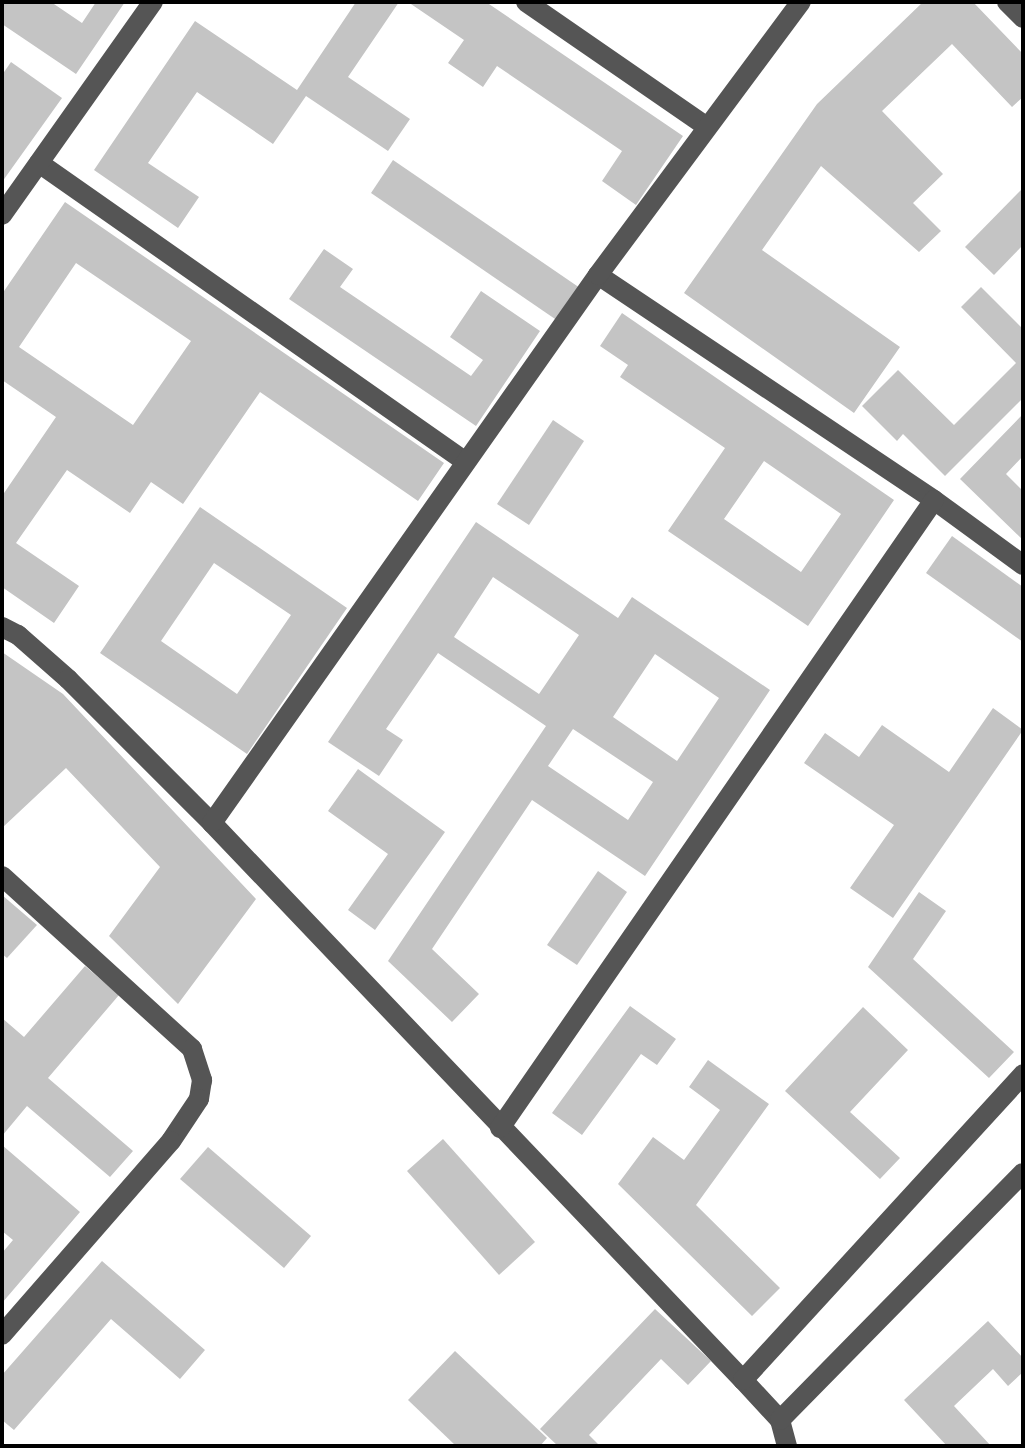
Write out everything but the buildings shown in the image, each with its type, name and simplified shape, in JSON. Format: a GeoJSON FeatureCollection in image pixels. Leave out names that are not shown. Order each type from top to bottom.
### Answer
{"type":"FeatureCollection","features":[{"type":"Feature","properties":{"kind":"street"},"geometry":{"type":"LineString","coordinates":[[2,215],[153,2]]}},
{"type":"Feature","properties":{"kind":"street"},"geometry":{"type":"LineString","coordinates":[[526,2],[706,126]]}},
{"type":"Feature","properties":{"kind":"street"},"geometry":{"type":"LineString","coordinates":[[212,823],[598,275],[801,2]]}},
{"type":"Feature","properties":{"kind":"street"},"geometry":{"type":"LineString","coordinates":[[1007,2],[1023,18]]}},
{"type":"Feature","properties":{"kind":"street"},"geometry":{"type":"LineString","coordinates":[[39,163],[466,462]]}},
{"type":"Feature","properties":{"kind":"street"},"geometry":{"type":"LineString","coordinates":[[598,275],[934,500],[1023,565]]}},
{"type":"Feature","properties":{"kind":"street"},"geometry":{"type":"LineString","coordinates":[[500,1128],[934,500]]}},
{"type":"Feature","properties":{"kind":"street"},"geometry":{"type":"LineString","coordinates":[[2,627],[18,635],[68,679],[212,823],[780,1420],[787,1446]]}},
{"type":"Feature","properties":{"kind":"street"},"geometry":{"type":"LineString","coordinates":[[2,876],[192,1049],[202,1080],[199,1099],[171,1141],[2,1335]]}},
{"type":"Feature","properties":{"kind":"street"},"geometry":{"type":"LineString","coordinates":[[743,1380],[1023,1074]]}},
{"type":"Feature","properties":{"kind":"street"},"geometry":{"type":"LineString","coordinates":[[780,1420],[1023,1173]]}}]}
